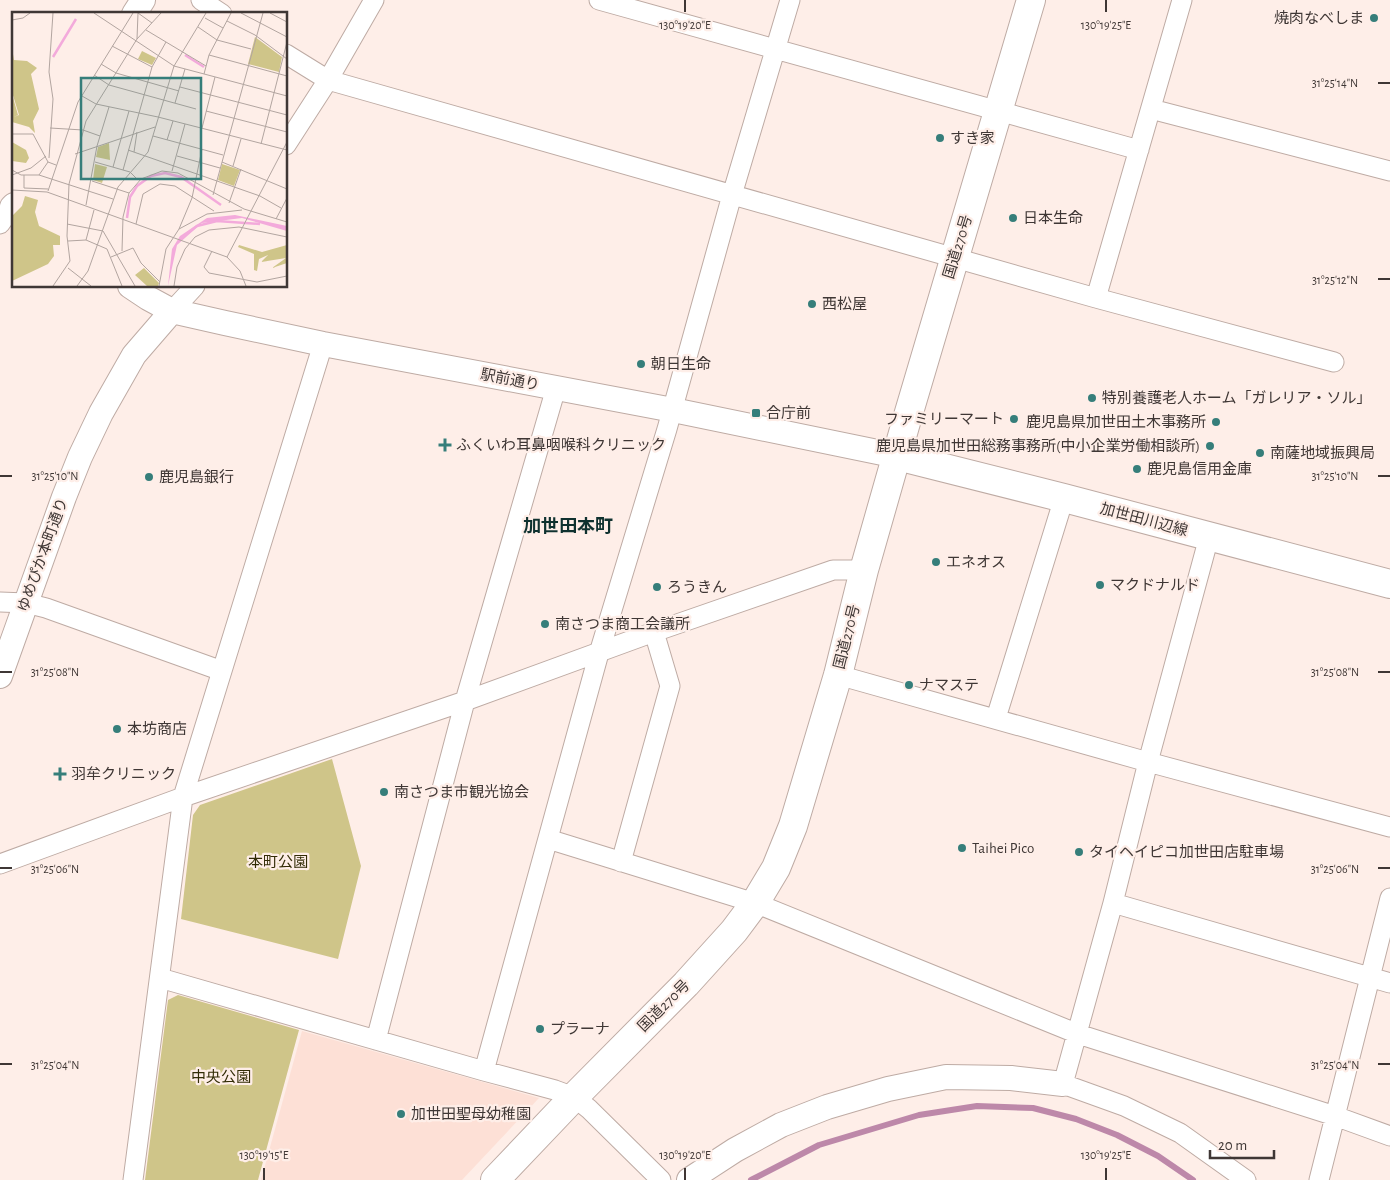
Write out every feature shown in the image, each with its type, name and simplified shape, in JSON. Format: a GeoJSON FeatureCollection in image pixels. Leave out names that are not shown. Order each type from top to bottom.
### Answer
{"type":"FeatureCollection","features":[{"type":"Feature","properties":{"kind":"main road","name":"国道270号"},"geometry":{"type":"LineString","coordinates":[[496,1180],[574,1097],[686,984],[734,931],[755,903],[776,868],[793,826],[838,675],[864,570],[910,409],[1031,0]]}},
{"type":"Feature","properties":{"kind":"main road","name":"加世田川辺線"},"geometry":{"type":"LineString","coordinates":[[897,456],[1390,584]]}},
{"type":"Feature","properties":{"kind":"street"},"geometry":{"type":"LineString","coordinates":[[135,12],[143,0]]}},
{"type":"Feature","properties":{"kind":"street"},"geometry":{"type":"LineString","coordinates":[[201,0],[219,12]]}},
{"type":"Feature","properties":{"kind":"street"},"geometry":{"type":"LineString","coordinates":[[288,141],[328,80],[374,0]]}},
{"type":"Feature","properties":{"kind":"street"},"geometry":{"type":"LineString","coordinates":[[599,0],[1139,150]]}},
{"type":"Feature","properties":{"kind":"street"},"geometry":{"type":"LineString","coordinates":[[484,1071],[599,653],[673,410],[732,195],[790,0]]}},
{"type":"Feature","properties":{"kind":"street"},"geometry":{"type":"LineString","coordinates":[[1096,298],[1182,0]]}},
{"type":"Feature","properties":{"kind":"street"},"geometry":{"type":"LineString","coordinates":[[288,55],[328,80],[1096,298],[1334,362]]}},
{"type":"Feature","properties":{"kind":"street"},"geometry":{"type":"LineString","coordinates":[[1151,109],[1390,171]]}},
{"type":"Feature","properties":{"kind":"street","name":"駅前通り"},"geometry":{"type":"LineString","coordinates":[[133,288],[172,311],[323,344],[673,410],[897,456]]}},
{"type":"Feature","properties":{"kind":"street"},"geometry":{"type":"LineString","coordinates":[[172,311],[193,288]]}},
{"type":"Feature","properties":{"kind":"street","name":"ゆめぴか本町通り"},"geometry":{"type":"LineString","coordinates":[[0,676],[80,457],[101,413],[134,354],[172,311]]}},
{"type":"Feature","properties":{"kind":"street"},"geometry":{"type":"LineString","coordinates":[[133,1180],[183,797],[323,344]]}},
{"type":"Feature","properties":{"kind":"street"},"geometry":{"type":"LineString","coordinates":[[376,1040],[465,702],[556,388]]}},
{"type":"Feature","properties":{"kind":"street"},"geometry":{"type":"LineString","coordinates":[[996,718],[1064,498]]}},
{"type":"Feature","properties":{"kind":"street"},"geometry":{"type":"LineString","coordinates":[[1064,1084],[1209,537]]}},
{"type":"Feature","properties":{"kind":"street"},"geometry":{"type":"LineString","coordinates":[[0,864],[183,797],[465,702],[654,632],[833,570],[864,570]]}},
{"type":"Feature","properties":{"kind":"street"},"geometry":{"type":"LineString","coordinates":[[0,602],[26,603],[46,608],[222,671]]}},
{"type":"Feature","properties":{"kind":"street"},"geometry":{"type":"LineString","coordinates":[[621,862],[670,686],[654,632]]}},
{"type":"Feature","properties":{"kind":"street"},"geometry":{"type":"LineString","coordinates":[[838,675],[1148,762],[1390,827]]}},
{"type":"Feature","properties":{"kind":"street"},"geometry":{"type":"LineString","coordinates":[[548,839],[755,903],[1078,1034],[1335,1116],[1390,1136]]}},
{"type":"Feature","properties":{"kind":"street"},"geometry":{"type":"LineString","coordinates":[[1319,1180],[1390,898]]}},
{"type":"Feature","properties":{"kind":"street"},"geometry":{"type":"LineString","coordinates":[[1113,903],[1390,983]]}},
{"type":"Feature","properties":{"kind":"street"},"geometry":{"type":"LineString","coordinates":[[160,978],[574,1097],[589,1109],[661,1180]]}},
{"type":"Feature","properties":{"kind":"street"},"geometry":{"type":"LineString","coordinates":[[688,1180],[735,1150],[781,1126],[827,1107],[888,1089],[946,1077],[1011,1078],[1064,1084],[1124,1106],[1180,1133],[1246,1180]]}},
{"type":"Feature","properties":{"kind":"shaded area","name":"加世田聖母幼稚園"},"geometry":{"type":"Polygon","coordinates":[[[302,1031],[539,1098],[462,1180],[261,1180],[302,1031]]]}},
{"type":"Feature","properties":{"kind":"green space","name":"本町公園"},"geometry":{"type":"Polygon","coordinates":[[[332,759],[361,866],[338,959],[181,919],[193,815],[200,805],[332,759]]]}},
{"type":"Feature","properties":{"kind":"green space","name":"中央公園"},"geometry":{"type":"Polygon","coordinates":[[[178,995],[299,1030],[258,1180],[145,1180],[168,1000],[178,995]]]}},
{"type":"Feature","properties":{"kind":"waterway"},"geometry":{"type":"LineString","coordinates":[[751,1180],[819,1145],[919,1115],[977,1106],[1033,1108],[1076,1119],[1117,1135],[1158,1156],[1193,1180]]}},
{"type":"Feature","properties":{"kind":"place","name":"焼肉なべしま"},"geometry":{"type":"Point","coordinates":[1374,18]}},
{"type":"Feature","properties":{"kind":"place","name":"すき家"},"geometry":{"type":"Point","coordinates":[940,138]}},
{"type":"Feature","properties":{"kind":"place","name":"日本生命"},"geometry":{"type":"Point","coordinates":[1013,218]}},
{"type":"Feature","properties":{"kind":"place","name":"西松屋"},"geometry":{"type":"Point","coordinates":[812,304]}},
{"type":"Feature","properties":{"kind":"place","name":"朝日生命"},"geometry":{"type":"Point","coordinates":[641,364]}},
{"type":"Feature","properties":{"kind":"place","name":"特別養護老人ホーム「ガレリア・ソル」"},"geometry":{"type":"Point","coordinates":[1092,398]}},
{"type":"Feature","properties":{"kind":"place","name":"合庁前"},"geometry":{"type":"Point","coordinates":[756,413]}},
{"type":"Feature","properties":{"kind":"place","name":"ファミリーマート"},"geometry":{"type":"Point","coordinates":[1014,419]}},
{"type":"Feature","properties":{"kind":"place","name":"鹿児島県加世田土木事務所"},"geometry":{"type":"Point","coordinates":[1216,422]}},
{"type":"Feature","properties":{"kind":"place","name":"ふくいわ耳鼻咽喉科クリニック"},"geometry":{"type":"Point","coordinates":[445,445]}},
{"type":"Feature","properties":{"kind":"place","name":"鹿児島県加世田総務事務所(中小企業労働相談所)"},"geometry":{"type":"Point","coordinates":[1210,446]}},
{"type":"Feature","properties":{"kind":"place","name":"南薩地域振興局"},"geometry":{"type":"Point","coordinates":[1260,453]}},
{"type":"Feature","properties":{"kind":"place","name":"鹿児島信用金庫"},"geometry":{"type":"Point","coordinates":[1137,469]}},
{"type":"Feature","properties":{"kind":"place","name":"鹿児島銀行"},"geometry":{"type":"Point","coordinates":[149,477]}},
{"type":"Feature","properties":{"kind":"place","name":"エネオス"},"geometry":{"type":"Point","coordinates":[936,562]}},
{"type":"Feature","properties":{"kind":"place","name":"マクドナルド"},"geometry":{"type":"Point","coordinates":[1100,585]}},
{"type":"Feature","properties":{"kind":"place","name":"ろうきん"},"geometry":{"type":"Point","coordinates":[657,587]}},
{"type":"Feature","properties":{"kind":"place","name":"南さつま商工会議所"},"geometry":{"type":"Point","coordinates":[545,624]}},
{"type":"Feature","properties":{"kind":"place","name":"ナマステ"},"geometry":{"type":"Point","coordinates":[909,685]}},
{"type":"Feature","properties":{"kind":"place","name":"本坊商店"},"geometry":{"type":"Point","coordinates":[117,729]}},
{"type":"Feature","properties":{"kind":"place","name":"羽牟クリニック"},"geometry":{"type":"Point","coordinates":[60,774]}},
{"type":"Feature","properties":{"kind":"place","name":"南さつま市観光協会"},"geometry":{"type":"Point","coordinates":[384,792]}},
{"type":"Feature","properties":{"kind":"place","name":"Taihei Pico"},"geometry":{"type":"Point","coordinates":[962,848]}},
{"type":"Feature","properties":{"kind":"place","name":"タイヘイピコ加世田店駐車場"},"geometry":{"type":"Point","coordinates":[1079,852]}},
{"type":"Feature","properties":{"kind":"place","name":"プラーナ"},"geometry":{"type":"Point","coordinates":[540,1029]}},
{"type":"Feature","properties":{"kind":"place","name":"加世田聖母幼稚園"},"geometry":{"type":"Point","coordinates":[401,1114]}},
{"type":"Feature","properties":{"kind":"district","name":"加世田本町"},"geometry":{"type":"Point","coordinates":[568,527]}}]}
